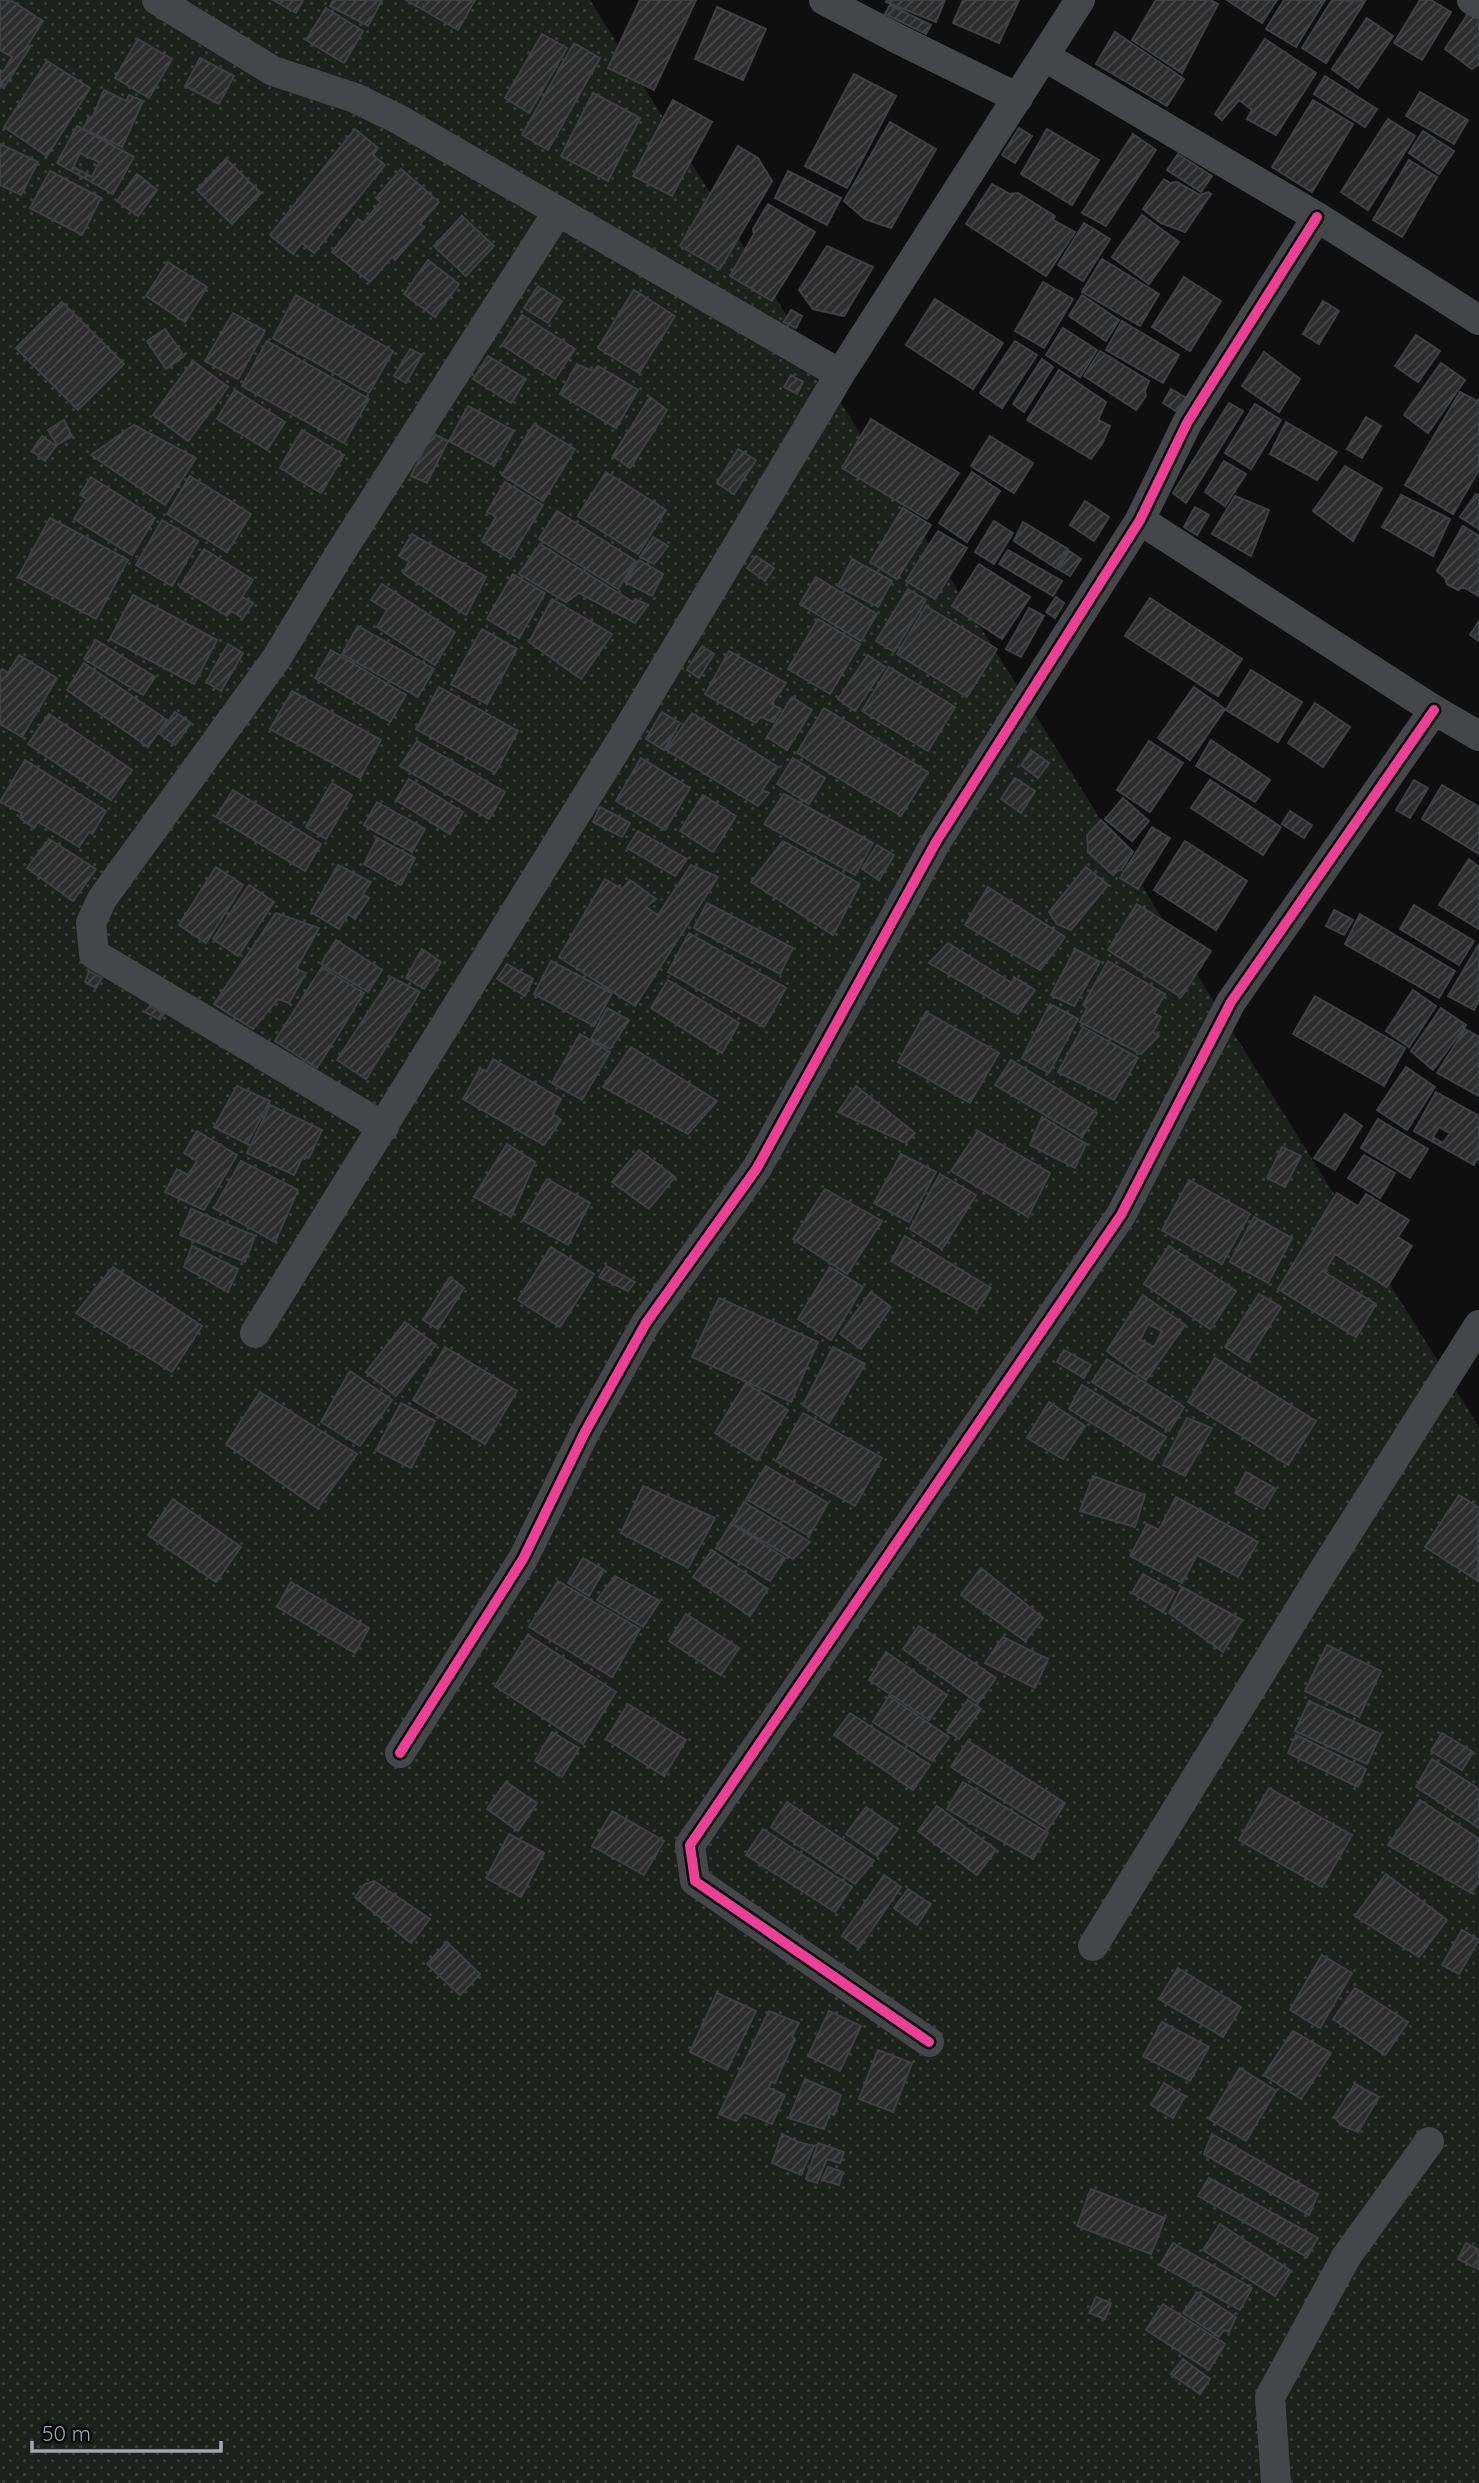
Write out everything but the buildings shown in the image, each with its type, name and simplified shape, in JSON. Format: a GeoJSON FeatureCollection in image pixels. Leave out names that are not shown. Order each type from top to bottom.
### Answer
{"type":"FeatureCollection","features":[{"type":"Feature","properties":{"kind":"street"},"geometry":{"type":"LineString","coordinates":[[157,0],[273,71],[355,97],[398,119],[840,374]]}},
{"type":"Feature","properties":{"kind":"street"},"geometry":{"type":"LineString","coordinates":[[824,0],[1018,98]]}},
{"type":"Feature","properties":{"kind":"street"},"geometry":{"type":"LineString","coordinates":[[255,1333],[624,736],[840,374],[1080,0]]}},
{"type":"Feature","properties":{"kind":"street"},"geometry":{"type":"LineString","coordinates":[[1472,0],[1479,4]]}},
{"type":"Feature","properties":{"kind":"street"},"geometry":{"type":"LineString","coordinates":[[1044,56],[1317,217],[1479,320]]}},
{"type":"Feature","properties":{"kind":"street"},"geometry":{"type":"LineString","coordinates":[[384,1127],[94,954],[91,923],[102,900],[276,659],[557,212]]}},
{"type":"Feature","properties":{"kind":"street"},"geometry":{"type":"LineString","coordinates":[[400,1753],[523,1559],[585,1432],[646,1323],[757,1168],[936,842],[1140,520],[1187,423],[1317,217]]}},
{"type":"Feature","properties":{"kind":"street"},"geometry":{"type":"LineString","coordinates":[[1140,520],[1434,710],[1479,736]]}},
{"type":"Feature","properties":{"kind":"street"},"geometry":{"type":"LineString","coordinates":[[929,2042],[695,1881],[690,1846],[1121,1215],[1231,1002],[1434,710]]}},
{"type":"Feature","properties":{"kind":"street"},"geometry":{"type":"LineString","coordinates":[[1093,1946],[1325,1567],[1479,1325]]}},
{"type":"Feature","properties":{"kind":"street"},"geometry":{"type":"LineString","coordinates":[[1276,2483],[1270,2397],[1346,2257],[1429,2142]]}},
{"type":"Feature","properties":{"kind":"shaded area"},"geometry":{"type":"Polygon","coordinates":[[[0,0],[590,0],[1479,1427],[1479,2483],[0,2483],[0,0]]]}},
{"type":"Feature","properties":{"kind":"cycle path"},"geometry":{"type":"LineString","coordinates":[[400,1753],[523,1559],[585,1432],[646,1323],[757,1168],[936,842],[1140,520],[1187,423],[1317,217]]}},
{"type":"Feature","properties":{"kind":"cycle path"},"geometry":{"type":"LineString","coordinates":[[929,2042],[695,1881],[690,1845],[1121,1215],[1231,1002],[1434,710]]}}]}
